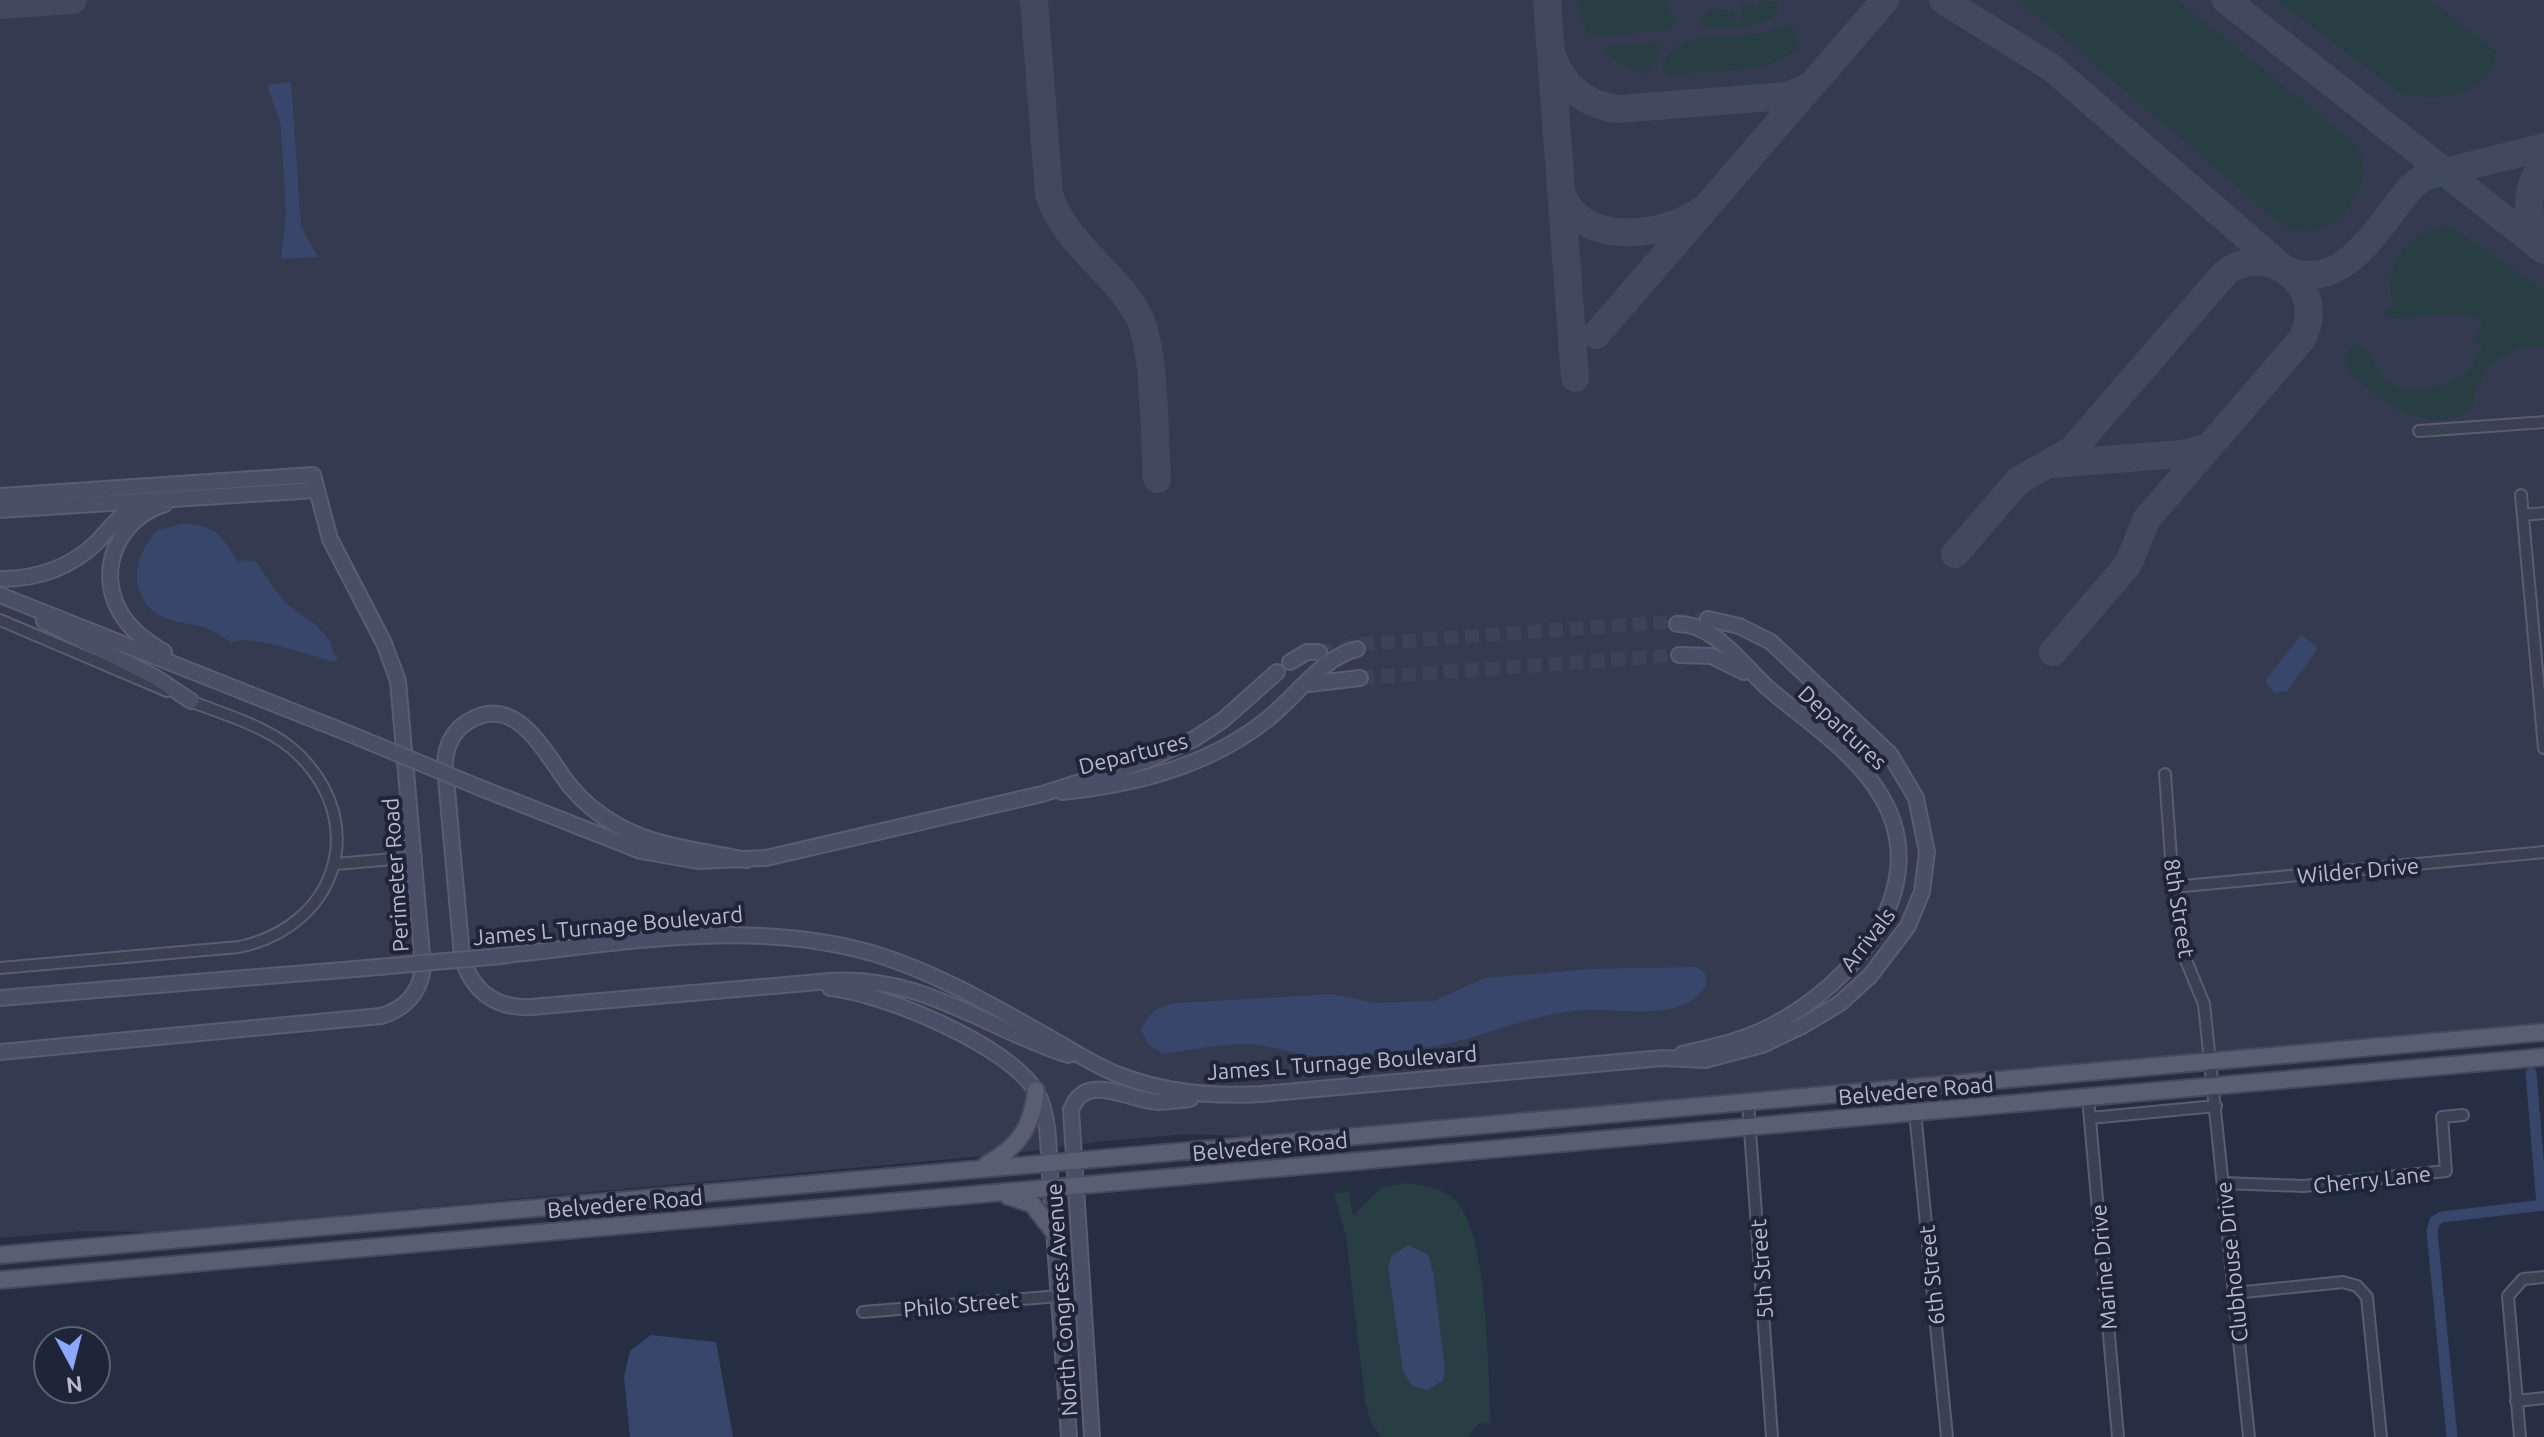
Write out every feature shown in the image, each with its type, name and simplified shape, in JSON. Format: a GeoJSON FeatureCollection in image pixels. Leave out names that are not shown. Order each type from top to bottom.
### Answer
{"type":"FeatureCollection","features":[{"type":"Feature","properties":{"kind":"main road","name":"Belvedere Road"},"geometry":{"type":"LineString","coordinates":[[0,1255],[2544,1032]]}},
{"type":"Feature","properties":{"kind":"main road","name":"Belvedere Road"},"geometry":{"type":"LineString","coordinates":[[0,1280],[2544,1057]]}},
{"type":"Feature","properties":{"kind":"main road"},"geometry":{"type":"LineString","coordinates":[[979,1168],[1012,1148],[1025,1134],[1033,1115],[1036,1090]]}},
{"type":"Feature","properties":{"kind":"main road"},"geometry":{"type":"LineString","coordinates":[[987,1192],[1028,1201],[1054,1232]]}},
{"type":"Feature","properties":{"kind":"main road"},"geometry":{"type":"LineString","coordinates":[[559,1231],[572,1218],[613,1200]]}},
{"type":"Feature","properties":{"kind":"street"},"geometry":{"type":"LineString","coordinates":[[2419,431],[2544,422]]}},
{"type":"Feature","properties":{"kind":"street"},"geometry":{"type":"LineString","coordinates":[[0,496],[196,484],[315,483]]}},
{"type":"Feature","properties":{"kind":"street"},"geometry":{"type":"LineString","coordinates":[[0,510],[176,500],[315,483]]}},
{"type":"Feature","properties":{"kind":"street","name":"Perimeter Road"},"geometry":{"type":"LineString","coordinates":[[0,1052],[365,1019],[394,1011],[413,997],[423,972],[416,857],[396,671],[330,539],[315,483]]}},
{"type":"Feature","properties":{"kind":"street"},"geometry":{"type":"LineString","coordinates":[[0,579],[46,574],[62,567],[96,543],[138,502],[154,494],[196,484]]}},
{"type":"Feature","properties":{"kind":"street"},"geometry":{"type":"LineString","coordinates":[[2521,495],[2544,748]]}},
{"type":"Feature","properties":{"kind":"street"},"geometry":{"type":"LineString","coordinates":[[176,500],[145,513],[121,536],[112,556],[111,578],[115,601],[127,622],[141,638],[188,668]]}},
{"type":"Feature","properties":{"kind":"street"},"geometry":{"type":"LineString","coordinates":[[2523,515],[2544,513]]}},
{"type":"Feature","properties":{"kind":"street"},"geometry":{"type":"LineString","coordinates":[[0,595],[641,851],[698,861],[747,860],[822,847],[1042,794],[1145,761],[1194,739],[1223,720],[1277,672]]}},
{"type":"Feature","properties":{"kind":"street"},"geometry":{"type":"LineString","coordinates":[[0,595],[155,677],[191,701]]}},
{"type":"Feature","properties":{"kind":"street","name":"Arrivals"},"geometry":{"type":"LineString","coordinates":[[1663,1058],[1705,1060],[1742,1051],[1783,1036],[1839,1004],[1870,976],[1896,944],[1917,909],[1926,871],[1925,835],[1919,807],[1890,754],[1771,642],[1739,626],[1708,619]]}},
{"type":"Feature","properties":{"kind":"street"},"geometry":{"type":"LineString","coordinates":[[0,620],[282,741],[299,755],[328,795],[335,820],[336,864],[308,912],[277,936],[259,943],[0,968]]}},
{"type":"Feature","properties":{"kind":"street","name":"Departures"},"geometry":{"type":"LineString","coordinates":[[1663,1058],[1748,1036],[1797,1010],[1828,988],[1855,961],[1878,931],[1891,905],[1899,860],[1887,806],[1866,774],[1718,641],[1694,627],[1677,624]]}},
{"type":"Feature","properties":{"kind":"street","name":"Departures"},"geometry":{"type":"LineString","coordinates":[[1042,794],[1086,789],[1183,766],[1235,742],[1275,714],[1337,659],[1357,649]]}},
{"type":"Feature","properties":{"kind":"street"},"geometry":{"type":"LineString","coordinates":[[1290,662],[1307,652],[1319,652]]}},
{"type":"Feature","properties":{"kind":"street","name":"Departures"},"geometry":{"type":"LineString","coordinates":[[1679,655],[1718,658],[1762,683]]}},
{"type":"Feature","properties":{"kind":"street"},"geometry":{"type":"LineString","coordinates":[[1308,685],[1360,678]]}},
{"type":"Feature","properties":{"kind":"street"},"geometry":{"type":"LineString","coordinates":[[747,860],[641,836],[604,817],[572,788],[527,728],[511,718],[490,714],[476,717],[459,728],[449,744],[445,767],[461,949],[470,978],[486,996],[505,1005],[522,1008],[850,980],[908,988],[944,999],[1039,1046],[1091,1063]]}},
{"type":"Feature","properties":{"kind":"street","name":"8th Street"},"geometry":{"type":"LineString","coordinates":[[2165,774],[2173,887],[2183,953],[2204,1004],[2214,1086]]}},
{"type":"Feature","properties":{"kind":"street","name":"Wilder Drive"},"geometry":{"type":"LineString","coordinates":[[2173,887],[2544,852]]}},
{"type":"Feature","properties":{"kind":"street"},"geometry":{"type":"LineString","coordinates":[[336,864],[416,857]]}},
{"type":"Feature","properties":{"kind":"street","name":"James L Turnage Boulevard"},"geometry":{"type":"LineString","coordinates":[[0,998],[50,997],[726,935],[821,941],[879,955],[932,976],[1091,1063],[1153,1086],[1223,1096],[1663,1058]]}},
{"type":"Feature","properties":{"kind":"street"},"geometry":{"type":"LineString","coordinates":[[794,985],[858,992],[906,1006],[984,1049],[1020,1074],[1036,1090]]}},
{"type":"Feature","properties":{"kind":"street"},"geometry":{"type":"LineString","coordinates":[[0,991],[50,997]]}},
{"type":"Feature","properties":{"kind":"street","name":"James L Turnage Boulevard"},"geometry":{"type":"LineString","coordinates":[[0,1006],[50,997]]}},
{"type":"Feature","properties":{"kind":"street","name":"Clubhouse Drive"},"geometry":{"type":"LineString","coordinates":[[2214,1086],[2249,1437]]}},
{"type":"Feature","properties":{"kind":"street","name":"North Congress Avenue"},"geometry":{"type":"LineString","coordinates":[[1036,1090],[1043,1111],[1049,1162],[1069,1437]]}},
{"type":"Feature","properties":{"kind":"street","name":"North Congress Avenue"},"geometry":{"type":"LineString","coordinates":[[1092,1437],[1069,1116],[1073,1104],[1083,1093],[1110,1090],[1158,1102],[1223,1096]]}},
{"type":"Feature","properties":{"kind":"street","name":"Marine Drive"},"geometry":{"type":"LineString","coordinates":[[2088,1097],[2118,1437]]}},
{"type":"Feature","properties":{"kind":"street","name":"5th Street"},"geometry":{"type":"LineString","coordinates":[[1748,1102],[1772,1437]]}},
{"type":"Feature","properties":{"kind":"street"},"geometry":{"type":"LineString","coordinates":[[2090,1118],[2216,1106]]}},
{"type":"Feature","properties":{"kind":"street","name":"6th Street"},"geometry":{"type":"LineString","coordinates":[[1915,1112],[1947,1437]]}},
{"type":"Feature","properties":{"kind":"street","name":"Cherry Lane"},"geometry":{"type":"LineString","coordinates":[[2223,1183],[2304,1186],[2446,1171],[2442,1117],[2463,1115]]}},
{"type":"Feature","properties":{"kind":"street"},"geometry":{"type":"LineString","coordinates":[[2520,1437],[2508,1304],[2511,1289],[2523,1279],[2544,1277]]}},
{"type":"Feature","properties":{"kind":"street"},"geometry":{"type":"LineString","coordinates":[[2234,1293],[2343,1282],[2363,1291],[2367,1297],[2381,1437]]}},
{"type":"Feature","properties":{"kind":"street","name":"Philo Street"},"geometry":{"type":"LineString","coordinates":[[863,1312],[1059,1296]]}},
{"type":"Feature","properties":{"kind":"street"},"geometry":{"type":"LineString","coordinates":[[2516,1401],[2544,1398]]}},
{"type":"Feature","properties":{"kind":"shaded area"},"geometry":{"type":"Polygon","coordinates":[[[0,0],[2544,0],[2544,1023],[1245,1136],[1187,1134],[1017,1153],[154,1232],[83,1231],[0,1238],[0,0]]]}},
{"type":"Feature","properties":{"kind":"shaded area"},"geometry":{"type":"Polygon","coordinates":[[[1579,0],[1668,0],[1669,17],[1679,18],[1668,30],[1596,36],[1588,33],[1580,14],[1579,0]]]}},
{"type":"Feature","properties":{"kind":"shaded area"},"geometry":{"type":"Polygon","coordinates":[[[1763,0],[1778,3],[1777,13],[1763,23],[1730,28],[1700,27],[1700,19],[1710,9],[1734,11],[1736,25],[1742,17],[1740,6],[1757,7],[1763,0]]]}},
{"type":"Feature","properties":{"kind":"shaded area"},"geometry":{"type":"Polygon","coordinates":[[[2019,0],[2177,0],[2354,143],[2362,157],[2363,172],[2360,188],[2352,203],[2341,216],[2313,231],[2298,231],[2285,226],[2019,0]]]}},
{"type":"Feature","properties":{"kind":"shaded area"},"geometry":{"type":"Polygon","coordinates":[[[2277,0],[2430,0],[2496,52],[2492,67],[2484,78],[2459,93],[2428,97],[2399,92],[2277,0]]]}},
{"type":"Feature","properties":{"kind":"shaded area"},"geometry":{"type":"Polygon","coordinates":[[[1788,26],[1797,31],[1793,37],[1800,49],[1763,67],[1668,75],[1663,69],[1668,56],[1688,41],[1761,33],[1788,26]]]}},
{"type":"Feature","properties":{"kind":"shaded area"},"geometry":{"type":"Polygon","coordinates":[[[1656,43],[1662,49],[1649,74],[1625,67],[1602,51],[1605,47],[1656,43]]]}},
{"type":"Feature","properties":{"kind":"shaded area"},"geometry":{"type":"Polygon","coordinates":[[[2451,227],[2544,291],[2544,347],[2524,348],[2497,360],[2484,375],[2466,414],[2429,419],[2391,406],[2369,389],[2347,371],[2347,352],[2355,342],[2366,351],[2386,379],[2407,389],[2443,386],[2468,372],[2482,345],[2473,340],[2484,318],[2453,314],[2391,318],[2382,314],[2394,303],[2390,290],[2391,277],[2403,251],[2424,233],[2451,227]]]}},
{"type":"Feature","properties":{"kind":"shaded area"},"geometry":{"type":"Polygon","coordinates":[[[1406,1183],[1434,1188],[1453,1198],[1468,1221],[1476,1246],[1485,1308],[1491,1423],[1478,1424],[1468,1437],[1381,1437],[1371,1423],[1365,1401],[1346,1236],[1334,1193],[1349,1192],[1353,1216],[1382,1187],[1406,1183]]]}},
{"type":"Feature","properties":{"kind":"water"},"geometry":{"type":"Polygon","coordinates":[[[291,82],[301,227],[318,257],[281,259],[286,214],[281,125],[267,85],[291,82]]]}},
{"type":"Feature","properties":{"kind":"water"},"geometry":{"type":"Polygon","coordinates":[[[186,523],[214,531],[239,563],[243,560],[256,562],[284,602],[316,625],[331,642],[333,654],[338,657],[335,662],[267,643],[232,642],[205,627],[168,619],[156,613],[140,594],[137,583],[139,560],[158,530],[186,523]]]}},
{"type":"Feature","properties":{"kind":"water"},"geometry":{"type":"Polygon","coordinates":[[[2301,635],[2317,646],[2316,651],[2287,691],[2275,693],[2265,681],[2301,635]]]}},
{"type":"Feature","properties":{"kind":"water"},"geometry":{"type":"Polygon","coordinates":[[[1696,967],[1705,973],[1707,984],[1696,997],[1683,1005],[1650,1011],[1562,1012],[1443,1045],[1359,1055],[1320,1056],[1254,1044],[1164,1054],[1149,1045],[1141,1030],[1155,1010],[1178,1003],[1333,994],[1375,1003],[1434,1001],[1485,978],[1591,969],[1696,967]]]}},
{"type":"Feature","properties":{"kind":"water"},"geometry":{"type":"Polygon","coordinates":[[[1409,1245],[1428,1255],[1433,1271],[1445,1369],[1443,1380],[1428,1390],[1412,1386],[1403,1371],[1388,1267],[1392,1255],[1409,1245]]]}},
{"type":"Feature","properties":{"kind":"water"},"geometry":{"type":"Polygon","coordinates":[[[651,1335],[716,1342],[733,1437],[630,1437],[624,1377],[630,1351],[651,1335]]]}},
{"type":"Feature","properties":{"kind":"waterway"},"geometry":{"type":"LineString","coordinates":[[2531,1073],[2542,1205]]}},
{"type":"Feature","properties":{"kind":"waterway"},"geometry":{"type":"LineString","coordinates":[[2452,1437],[2432,1231],[2435,1221],[2442,1217],[2544,1205]]}},
{"type":"Feature","properties":{"kind":"taxiway"},"geometry":{"type":"LineString","coordinates":[[0,5],[73,0]]}},
{"type":"Feature","properties":{"kind":"taxiway"},"geometry":{"type":"LineString","coordinates":[[1034,0],[1049,194],[1065,227],[1127,298],[1143,328],[1151,369],[1157,479]]}},
{"type":"Feature","properties":{"kind":"taxiway"},"geometry":{"type":"LineString","coordinates":[[1547,0],[1575,378]]}},
{"type":"Feature","properties":{"kind":"taxiway"},"geometry":{"type":"LineString","coordinates":[[1596,335],[1885,0]]}},
{"type":"Feature","properties":{"kind":"taxiway"},"geometry":{"type":"LineString","coordinates":[[1943,0],[2052,68],[2284,269],[2305,275],[2324,273],[2357,253],[2411,187],[2424,177],[2544,147]]}},
{"type":"Feature","properties":{"kind":"taxiway"},"geometry":{"type":"LineString","coordinates":[[2226,0],[2544,250]]}},
{"type":"Feature","properties":{"kind":"taxiway"},"geometry":{"type":"LineString","coordinates":[[1553,58],[1563,77],[1577,92],[1595,103],[1617,109],[1787,96],[1809,87]]}},
{"type":"Feature","properties":{"kind":"taxiway"},"geometry":{"type":"LineString","coordinates":[[2539,247],[2531,225],[2529,204],[2533,183],[2544,163]]}},
{"type":"Feature","properties":{"kind":"taxiway"},"geometry":{"type":"LineString","coordinates":[[1562,194],[1572,211],[1586,222],[1623,232],[1664,227],[1699,212]]}},
{"type":"Feature","properties":{"kind":"taxiway"},"geometry":{"type":"LineString","coordinates":[[1955,554],[2018,481],[2072,450],[2225,273],[2242,264],[2260,262],[2276,266],[2291,275],[2302,288],[2308,304],[2308,321],[2301,340],[2146,520],[2129,563],[2053,652]]}},
{"type":"Feature","properties":{"kind":"taxiway"},"geometry":{"type":"LineString","coordinates":[[2052,464],[2181,454],[2208,448]]}},
{"type":"Feature","properties":{"kind":"tunnel"},"geometry":{"type":"LineString","coordinates":[[1319,652],[1364,644],[1708,619]]}},
{"type":"Feature","properties":{"kind":"tunnel"},"geometry":{"type":"LineString","coordinates":[[1360,678],[1679,655]]}}]}
